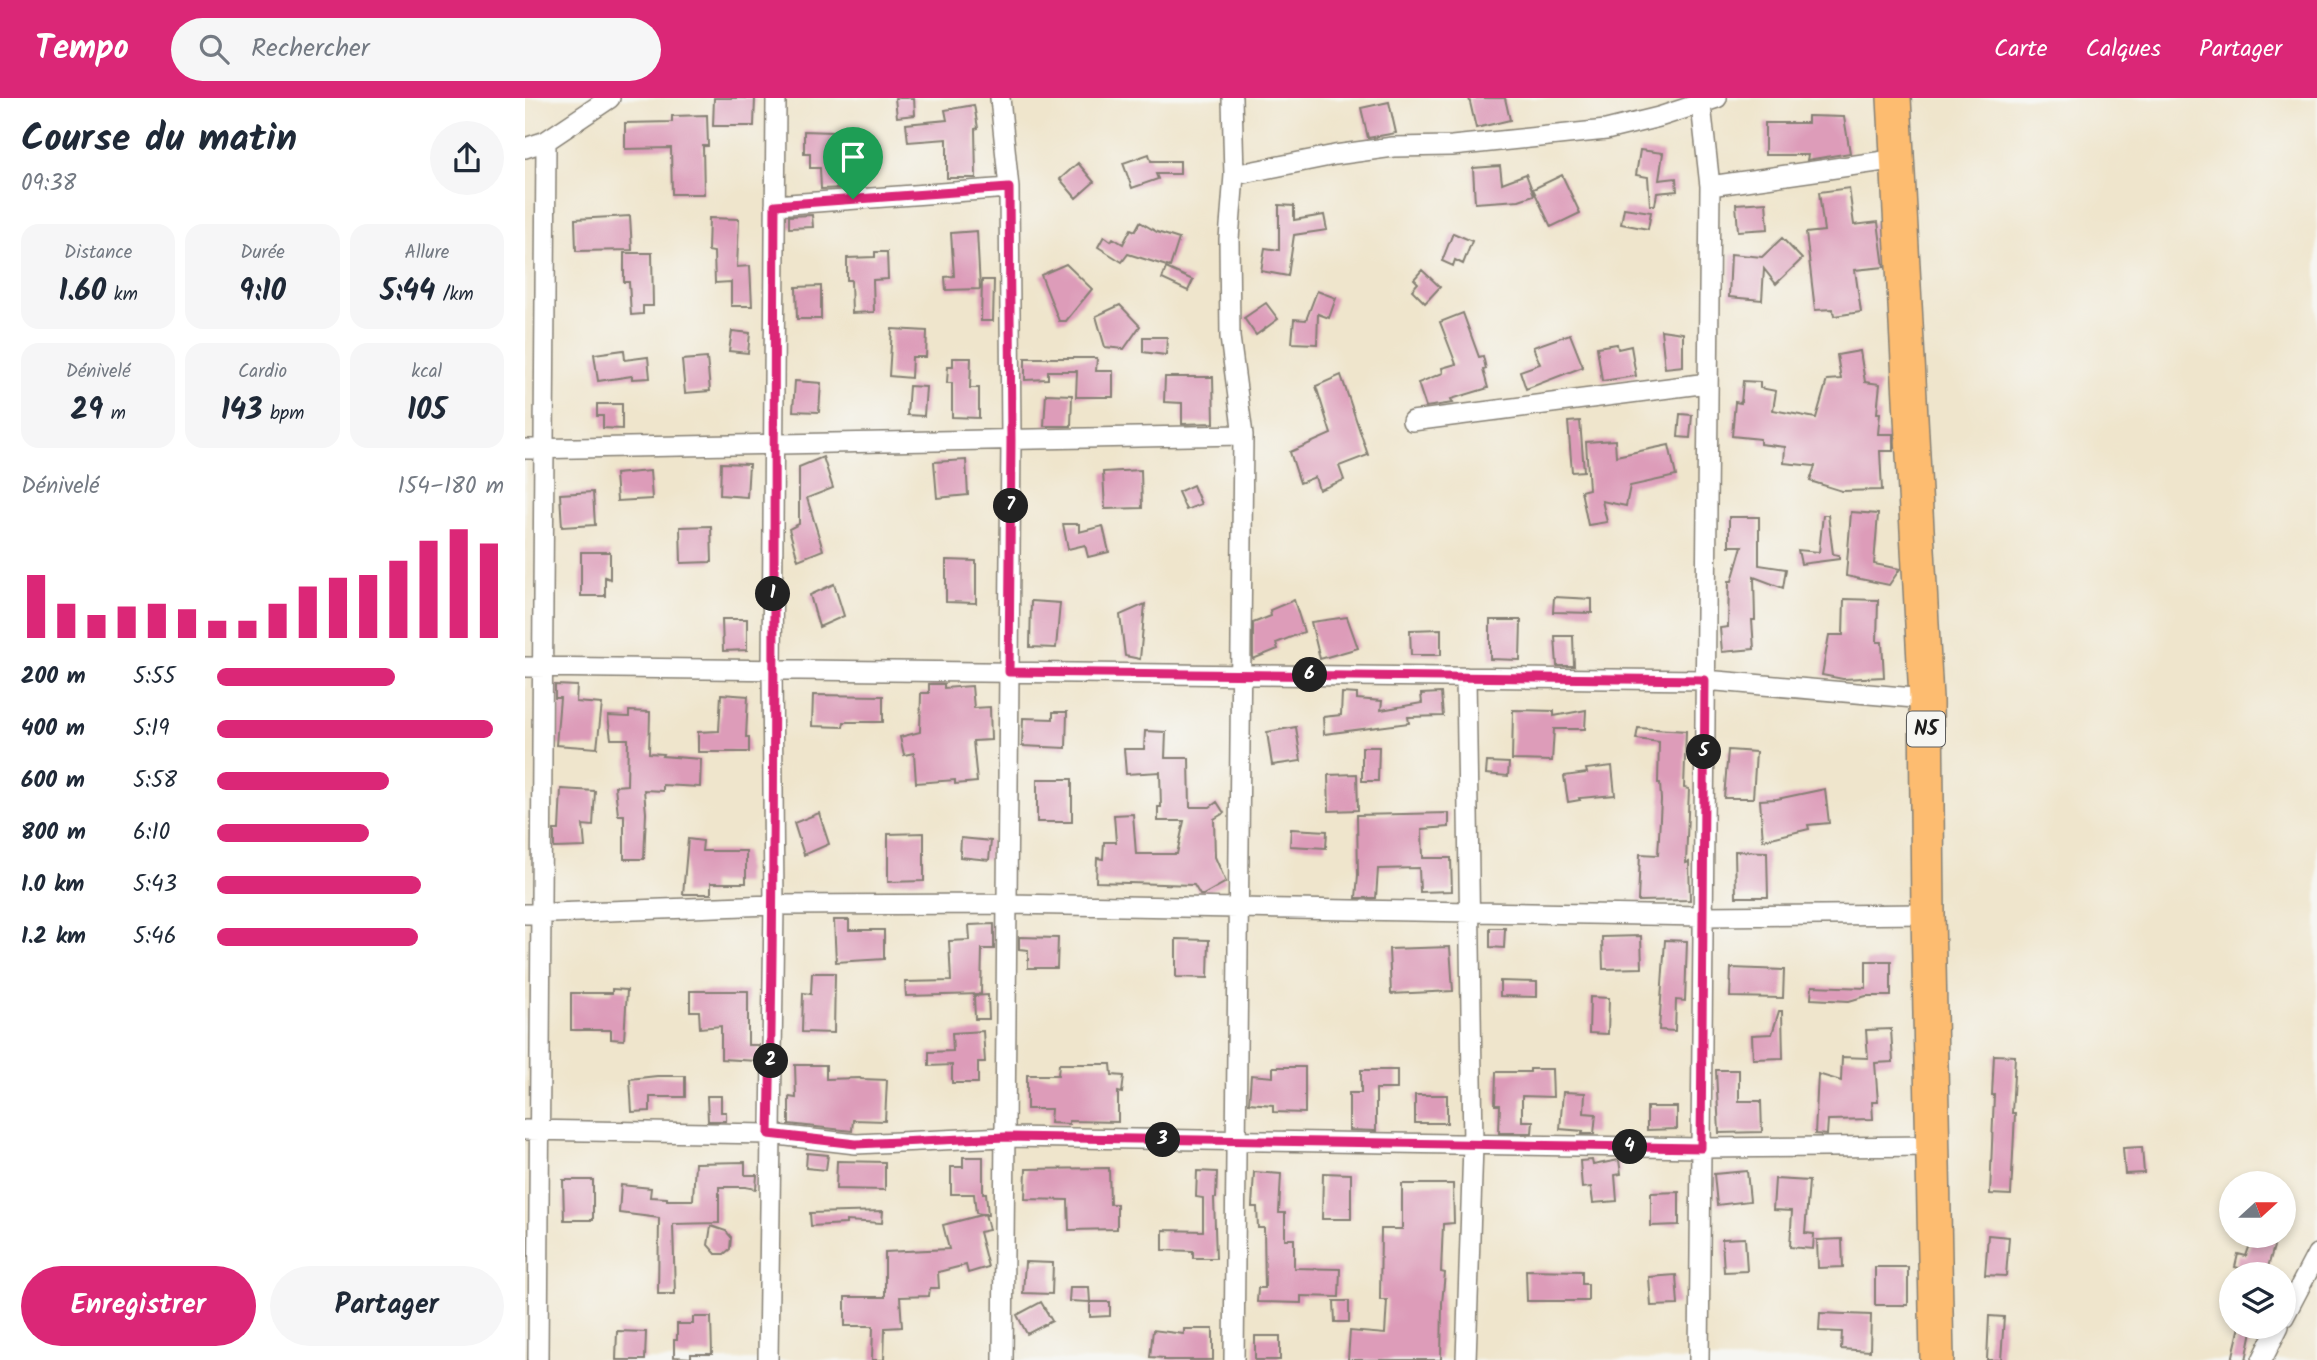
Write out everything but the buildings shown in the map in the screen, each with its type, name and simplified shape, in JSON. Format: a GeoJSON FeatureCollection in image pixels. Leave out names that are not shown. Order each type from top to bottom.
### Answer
{"type":"FeatureCollection","features":[{"type":"Feature","properties":{"kind":"highway","name":"N5"},"geometry":{"type":"LineString","coordinates":[[1895,98],[1926,699],[1937,1360]]}},
{"type":"Feature","properties":{"kind":"street"},"geometry":{"type":"LineString","coordinates":[[525,148],[546,141],[610,98]]}},
{"type":"Feature","properties":{"kind":"street"},"geometry":{"type":"LineString","coordinates":[[768,1360],[774,905],[772,670],[776,98]]}},
{"type":"Feature","properties":{"kind":"street"},"geometry":{"type":"LineString","coordinates":[[1000,98],[1009,188],[1011,440],[1003,1360]]}},
{"type":"Feature","properties":{"kind":"street"},"geometry":{"type":"LineString","coordinates":[[1232,98],[1234,175],[1229,239],[1230,337],[1243,435],[1234,1360]]}},
{"type":"Feature","properties":{"kind":"street"},"geometry":{"type":"LineString","coordinates":[[1234,175],[1335,155],[1393,147],[1452,146],[1606,130],[1709,101],[1699,1360]]}},
{"type":"Feature","properties":{"kind":"street"},"geometry":{"type":"LineString","coordinates":[[538,1360],[532,1130],[534,449],[546,141]]}},
{"type":"Feature","properties":{"kind":"street"},"geometry":{"type":"LineString","coordinates":[[1710,186],[1898,159]]}},
{"type":"Feature","properties":{"kind":"street"},"geometry":{"type":"LineString","coordinates":[[775,205],[1009,188]]}},
{"type":"Feature","properties":{"kind":"street"},"geometry":{"type":"LineString","coordinates":[[1412,421],[1708,383]]}},
{"type":"Feature","properties":{"kind":"street"},"geometry":{"type":"LineString","coordinates":[[534,449],[1243,435]]}},
{"type":"Feature","properties":{"kind":"street"},"geometry":{"type":"LineString","coordinates":[[534,667],[1705,680],[1926,699]]}},
{"type":"Feature","properties":{"kind":"street"},"geometry":{"type":"LineString","coordinates":[[1466,677],[1473,1144],[1466,1360]]}},
{"type":"Feature","properties":{"kind":"street"},"geometry":{"type":"LineString","coordinates":[[533,914],[774,905],[1006,904],[1703,916],[1928,914]]}},
{"type":"Feature","properties":{"kind":"street"},"geometry":{"type":"LineString","coordinates":[[532,1130],[769,1134],[856,1144],[1005,1137],[1701,1148],[1934,1146]]}},
{"type":"Feature","properties":{"kind":"street"},"geometry":{"type":"LineString","coordinates":[[2296,1294],[2317,1254]]}},
{"type":"Feature","properties":{"kind":"street"},"geometry":{"type":"LineString","coordinates":[[2262,1360],[2272,1339]]}},
{"type":"Feature","properties":{"kind":"route"},"geometry":{"type":"LineString","coordinates":[[1009,188],[1009,672],[1705,680],[1701,1148],[1005,1137],[856,1144],[769,1134],[774,905],[772,670],[775,205],[853,199],[1009,188]]}}]}
